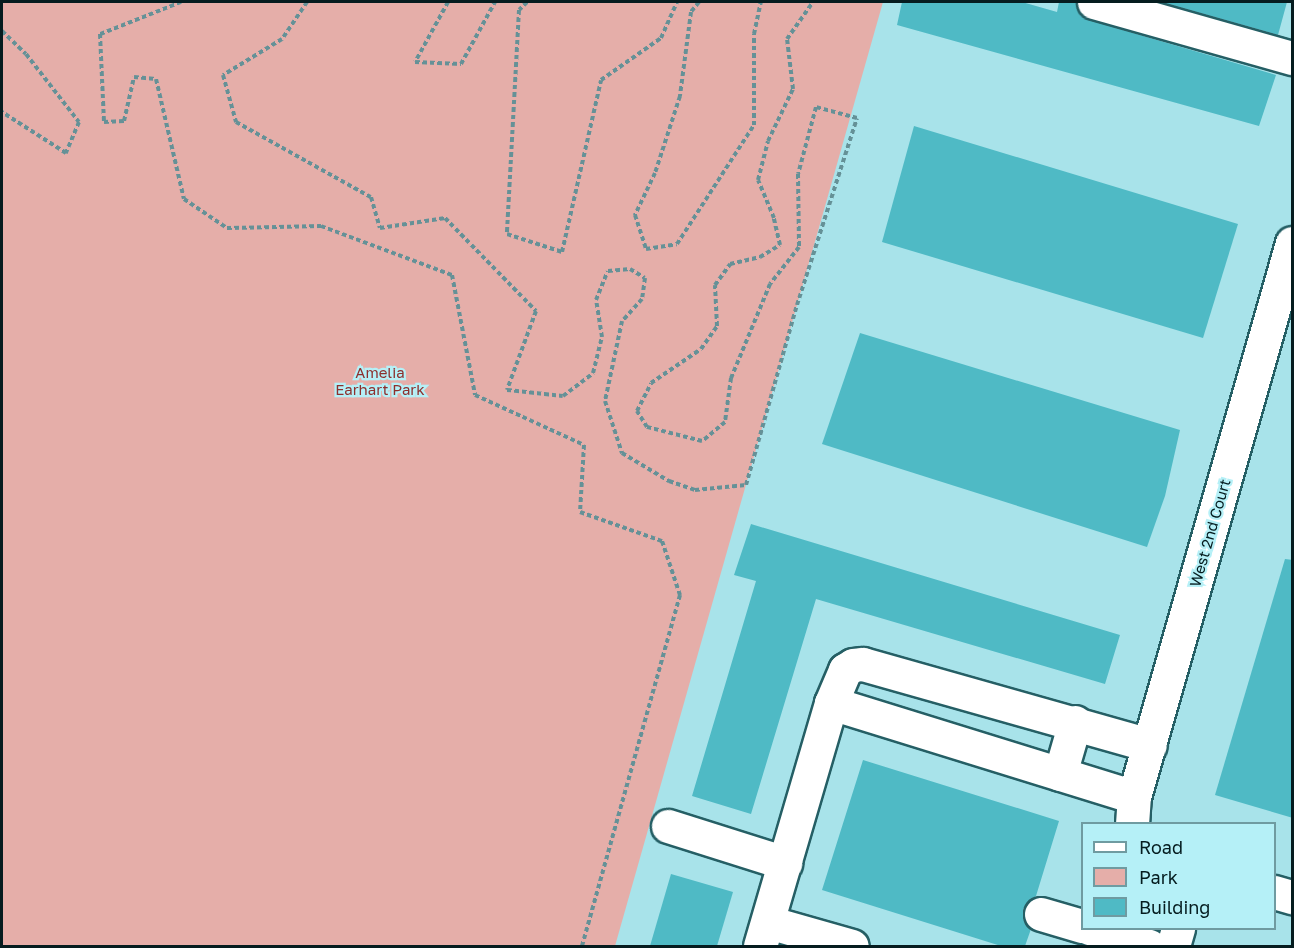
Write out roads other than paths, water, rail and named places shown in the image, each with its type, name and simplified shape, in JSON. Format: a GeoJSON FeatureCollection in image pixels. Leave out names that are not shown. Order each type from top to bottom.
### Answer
{"type":"FeatureCollection","features":[{"type":"Feature","properties":{"kind":"street"},"geometry":{"type":"LineString","coordinates":[[1094,2],[1293,58]]}},
{"type":"Feature","properties":{"kind":"street","name":"West 2nd Court"},"geometry":{"type":"LineString","coordinates":[[1133,810],[1293,243]]}},
{"type":"Feature","properties":{"kind":"street"},"geometry":{"type":"LineString","coordinates":[[851,946],[764,934],[831,703],[845,670],[862,664],[1075,722],[1150,745]]}},
{"type":"Feature","properties":{"kind":"street"},"geometry":{"type":"LineString","coordinates":[[831,703],[1060,774],[1133,810]]}},
{"type":"Feature","properties":{"kind":"street"},"geometry":{"type":"LineString","coordinates":[[1060,774],[1075,722]]}},
{"type":"Feature","properties":{"kind":"street"},"geometry":{"type":"LineString","coordinates":[[668,826],[785,863]]}},
{"type":"Feature","properties":{"kind":"street"},"geometry":{"type":"LineString","coordinates":[[1276,892],[1293,897]]}},
{"type":"Feature","properties":{"kind":"street"},"geometry":{"type":"LineString","coordinates":[[1041,914],[1081,926]]}},
{"type":"Feature","properties":{"kind":"street"},"geometry":{"type":"LineString","coordinates":[[1096,930],[1149,946]]}},
{"type":"Feature","properties":{"kind":"street"},"geometry":{"type":"LineString","coordinates":[[1173,946],[1177,930]]}},
{"type":"Feature","properties":{"kind":"park label","name":"Amelia Earhart Park"},"geometry":{"type":"Point","coordinates":[380,380]}}]}
